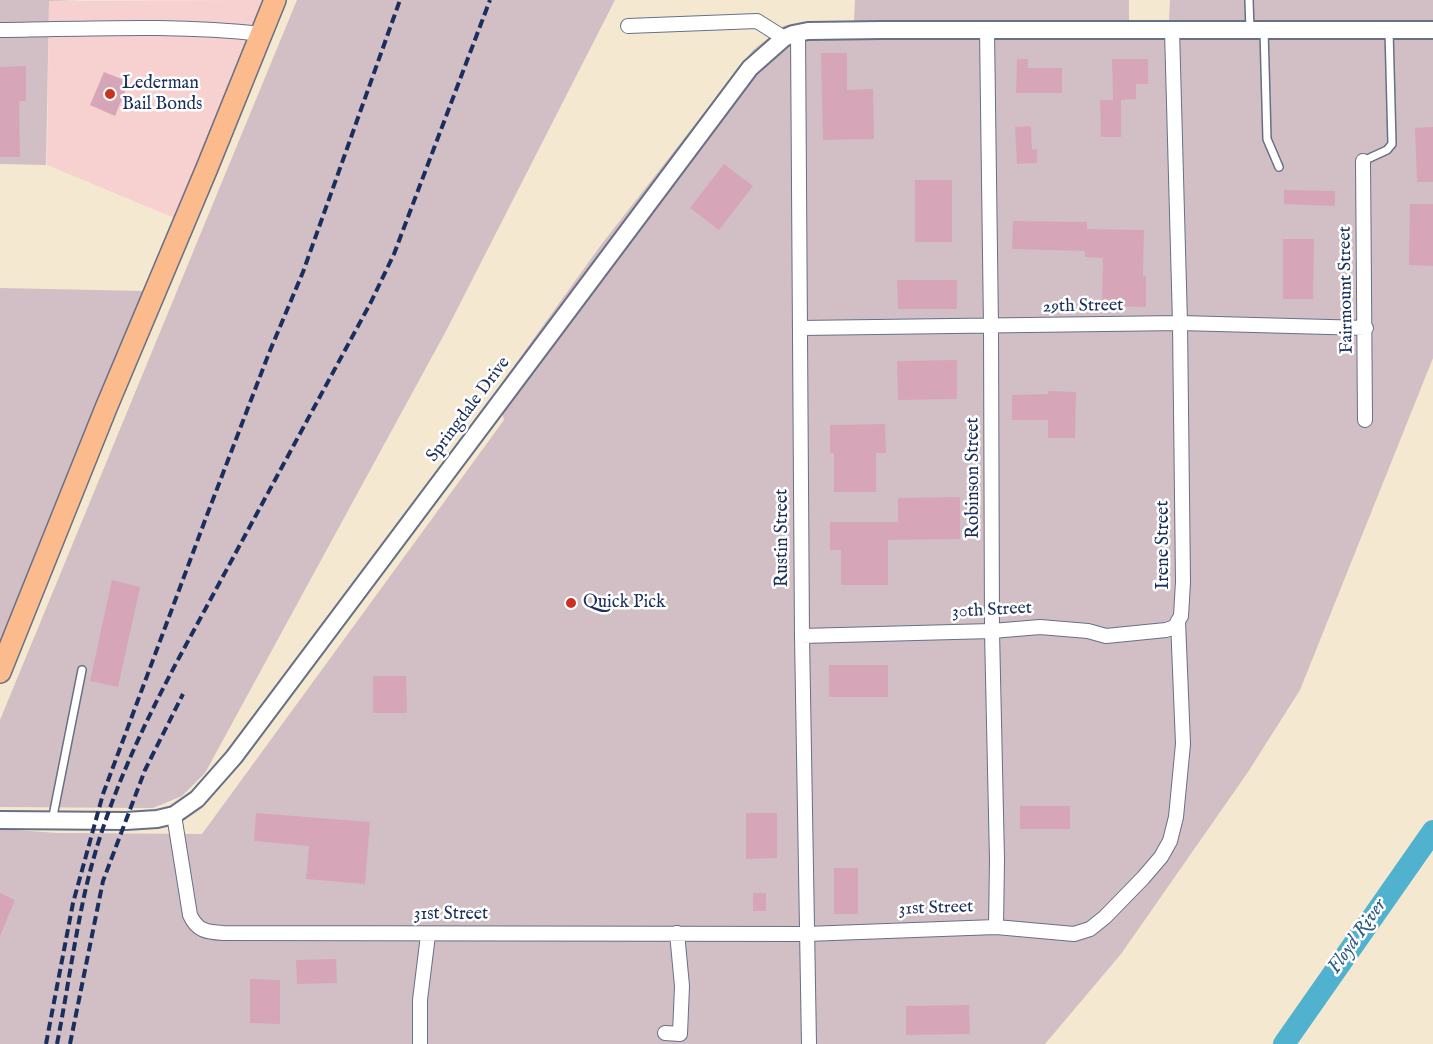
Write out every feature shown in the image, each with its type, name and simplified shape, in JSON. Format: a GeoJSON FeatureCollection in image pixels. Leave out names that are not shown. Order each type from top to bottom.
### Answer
{"type":"FeatureCollection","features":[{"type":"Feature","properties":{"kind":"main road"},"geometry":{"type":"LineString","coordinates":[[0,672],[106,408],[275,0]]}},
{"type":"Feature","properties":{"kind":"street"},"geometry":{"type":"LineString","coordinates":[[628,26],[757,21],[791,35],[871,30],[1433,30]]}},
{"type":"Feature","properties":{"kind":"street"},"geometry":{"type":"LineString","coordinates":[[0,30],[153,28],[232,30],[262,34]]}},
{"type":"Feature","properties":{"kind":"street","name":"Robinson Street"},"geometry":{"type":"LineString","coordinates":[[987,30],[996,927]]}},
{"type":"Feature","properties":{"kind":"street","name":"Irene Street"},"geometry":{"type":"LineString","coordinates":[[996,927],[1056,934],[1074,934],[1090,929],[1105,917],[1161,857],[1170,841],[1176,817],[1183,744],[1178,621],[1181,616],[1183,582],[1180,323],[1172,30]]}},
{"type":"Feature","properties":{"kind":"street","name":"Rustin Street"},"geometry":{"type":"LineString","coordinates":[[791,35],[800,328],[802,636],[809,1044]]}},
{"type":"Feature","properties":{"kind":"street","name":"Springdale Drive"},"geometry":{"type":"LineString","coordinates":[[174,815],[197,800],[234,757],[750,68],[791,35]]}},
{"type":"Feature","properties":{"kind":"street","name":"Fairmount Street"},"geometry":{"type":"LineString","coordinates":[[1364,161],[1365,420]]}},
{"type":"Feature","properties":{"kind":"street","name":"29th Street"},"geometry":{"type":"LineString","coordinates":[[800,328],[1180,323],[1366,328]]}},
{"type":"Feature","properties":{"kind":"street","name":"30th Street"},"geometry":{"type":"LineString","coordinates":[[802,636],[992,631],[1040,627],[1088,631],[1106,636],[1166,630],[1175,627],[1178,621]]}},
{"type":"Feature","properties":{"kind":"street"},"geometry":{"type":"LineString","coordinates":[[0,820],[126,821],[157,819],[174,815]]}},
{"type":"Feature","properties":{"kind":"street","name":"31st Street"},"geometry":{"type":"LineString","coordinates":[[174,815],[190,915],[194,924],[204,931],[223,933],[806,934],[996,927]]}},
{"type":"Feature","properties":{"kind":"street"},"geometry":{"type":"LineString","coordinates":[[665,1033],[680,1034],[682,986],[677,933]]}},
{"type":"Feature","properties":{"kind":"street"},"geometry":{"type":"LineString","coordinates":[[420,1044],[420,1000],[428,934]]}},
{"type":"Feature","properties":{"kind":"lane"},"geometry":{"type":"LineString","coordinates":[[1249,0],[1257,30],[1267,139],[1279,167]]}},
{"type":"Feature","properties":{"kind":"lane"},"geometry":{"type":"LineString","coordinates":[[1364,161],[1387,150],[1392,144],[1389,30]]}},
{"type":"Feature","properties":{"kind":"lane"},"geometry":{"type":"LineString","coordinates":[[52,821],[81,670]]}},
{"type":"Feature","properties":{"kind":"shaded area"},"geometry":{"type":"Polygon","coordinates":[[[0,0],[80,0],[49,1],[46,165],[0,164],[0,0]]]}},
{"type":"Feature","properties":{"kind":"shaded area"},"geometry":{"type":"Polygon","coordinates":[[[267,0],[177,219],[47,165],[49,1],[267,0]]]}},
{"type":"Feature","properties":{"kind":"shaded area"},"geometry":{"type":"Polygon","coordinates":[[[297,0],[615,0],[446,331],[205,773],[182,796],[153,808],[0,807],[0,720],[297,0]]]}},
{"type":"Feature","properties":{"kind":"shaded area"},"geometry":{"type":"Polygon","coordinates":[[[855,0],[1129,0],[1129,21],[1169,21],[1170,0],[1433,0],[1433,358],[1300,690],[1248,772],[1121,954],[1045,1044],[0,1044],[0,829],[58,833],[202,834],[504,420],[496,391],[601,245],[753,50],[784,26],[810,21],[854,21],[855,0]]]}},
{"type":"Feature","properties":{"kind":"shaded area"},"geometry":{"type":"Polygon","coordinates":[[[0,288],[145,291],[0,651],[0,288]]]}},
{"type":"Feature","properties":{"kind":"building"},"geometry":{"type":"Polygon","coordinates":[[[821,53],[847,53],[847,90],[873,89],[874,139],[823,140],[821,53]]]}},
{"type":"Feature","properties":{"kind":"building"},"geometry":{"type":"Polygon","coordinates":[[[1017,59],[1028,59],[1028,68],[1062,68],[1062,93],[1016,93],[1017,59]]]}},
{"type":"Feature","properties":{"kind":"building"},"geometry":{"type":"Polygon","coordinates":[[[1112,59],[1148,59],[1148,84],[1136,84],[1136,99],[1121,100],[1121,137],[1101,137],[1100,100],[1113,100],[1112,59]]]}},
{"type":"Feature","properties":{"kind":"building"},"geometry":{"type":"Polygon","coordinates":[[[26,66],[26,101],[19,101],[20,157],[0,157],[0,67],[26,66]]]}},
{"type":"Feature","properties":{"kind":"building","name":"Lederman Bail Bonds"},"geometry":{"type":"Polygon","coordinates":[[[104,72],[129,82],[115,116],[90,105],[104,72]]]}},
{"type":"Feature","properties":{"kind":"building"},"geometry":{"type":"Polygon","coordinates":[[[1031,126],[1032,150],[1037,149],[1037,163],[1017,164],[1015,127],[1031,126]]]}},
{"type":"Feature","properties":{"kind":"building"},"geometry":{"type":"Polygon","coordinates":[[[1433,127],[1433,182],[1417,182],[1415,128],[1433,127]]]}},
{"type":"Feature","properties":{"kind":"building"},"geometry":{"type":"Polygon","coordinates":[[[724,164],[753,186],[719,230],[690,208],[724,164]]]}},
{"type":"Feature","properties":{"kind":"building"},"geometry":{"type":"Polygon","coordinates":[[[915,180],[952,180],[952,242],[915,242],[915,180]]]}},
{"type":"Feature","properties":{"kind":"building"},"geometry":{"type":"Polygon","coordinates":[[[1284,190],[1335,191],[1335,206],[1284,204],[1284,190]]]}},
{"type":"Feature","properties":{"kind":"building"},"geometry":{"type":"Polygon","coordinates":[[[1410,204],[1433,204],[1433,266],[1409,265],[1410,204]]]}},
{"type":"Feature","properties":{"kind":"building"},"geometry":{"type":"Polygon","coordinates":[[[1013,221],[1087,222],[1087,229],[1144,230],[1143,276],[1146,276],[1146,307],[1102,306],[1103,258],[1085,257],[1085,251],[1012,249],[1013,221]]]}},
{"type":"Feature","properties":{"kind":"building"},"geometry":{"type":"Polygon","coordinates":[[[1283,239],[1314,239],[1313,299],[1283,299],[1283,239]]]}},
{"type":"Feature","properties":{"kind":"building"},"geometry":{"type":"Polygon","coordinates":[[[897,280],[957,280],[957,309],[898,309],[897,280]]]}},
{"type":"Feature","properties":{"kind":"building"},"geometry":{"type":"Polygon","coordinates":[[[957,360],[957,399],[898,400],[897,361],[957,360]]]}},
{"type":"Feature","properties":{"kind":"building"},"geometry":{"type":"Polygon","coordinates":[[[1048,391],[1076,392],[1075,438],[1048,438],[1048,420],[1012,420],[1012,395],[1048,394],[1048,391]]]}},
{"type":"Feature","properties":{"kind":"building"},"geometry":{"type":"Polygon","coordinates":[[[885,424],[886,453],[876,453],[876,492],[834,492],[834,453],[830,453],[830,425],[885,424]]]}},
{"type":"Feature","properties":{"kind":"building"},"geometry":{"type":"Polygon","coordinates":[[[960,497],[960,539],[888,540],[888,585],[841,585],[841,550],[830,550],[830,522],[898,522],[898,498],[960,497]]]}},
{"type":"Feature","properties":{"kind":"building"},"geometry":{"type":"Polygon","coordinates":[[[112,580],[140,587],[118,687],[90,681],[112,580]]]}},
{"type":"Feature","properties":{"kind":"building"},"geometry":{"type":"Polygon","coordinates":[[[829,665],[888,665],[888,697],[829,697],[829,665]]]}},
{"type":"Feature","properties":{"kind":"building"},"geometry":{"type":"Polygon","coordinates":[[[373,676],[406,676],[407,713],[373,713],[373,676]]]}},
{"type":"Feature","properties":{"kind":"building"},"geometry":{"type":"Polygon","coordinates":[[[1020,806],[1070,806],[1070,829],[1020,829],[1020,806]]]}},
{"type":"Feature","properties":{"kind":"building"},"geometry":{"type":"Polygon","coordinates":[[[256,813],[370,822],[365,884],[306,879],[309,846],[254,841],[256,813]]]}},
{"type":"Feature","properties":{"kind":"building"},"geometry":{"type":"Polygon","coordinates":[[[746,813],[777,813],[777,858],[746,859],[746,813]]]}},
{"type":"Feature","properties":{"kind":"building"},"geometry":{"type":"Polygon","coordinates":[[[834,868],[858,868],[858,914],[834,914],[834,868]]]}},
{"type":"Feature","properties":{"kind":"building"},"geometry":{"type":"Polygon","coordinates":[[[0,893],[15,900],[0,936],[0,893]]]}},
{"type":"Feature","properties":{"kind":"building"},"geometry":{"type":"Polygon","coordinates":[[[753,893],[766,893],[766,911],[753,911],[753,893]]]}},
{"type":"Feature","properties":{"kind":"building"},"geometry":{"type":"Polygon","coordinates":[[[336,959],[337,983],[297,984],[296,960],[336,959]]]}},
{"type":"Feature","properties":{"kind":"building"},"geometry":{"type":"Polygon","coordinates":[[[250,979],[280,980],[280,1024],[250,1023],[250,979]]]}},
{"type":"Feature","properties":{"kind":"building"},"geometry":{"type":"Polygon","coordinates":[[[969,1005],[970,1034],[906,1035],[906,1006],[969,1005]]]}},
{"type":"Feature","properties":{"kind":"waterway","name":"Floyd River"},"geometry":{"type":"LineString","coordinates":[[1284,1044],[1433,831]]}},
{"type":"Feature","properties":{"kind":"railway"},"geometry":{"type":"LineString","coordinates":[[46,1044],[73,903],[103,794],[269,353],[303,272],[400,0]]}},
{"type":"Feature","properties":{"kind":"railway"},"geometry":{"type":"LineString","coordinates":[[57,1044],[77,930],[93,861],[102,830],[137,741],[165,684],[371,302],[394,254],[490,0]]}},
{"type":"Feature","properties":{"kind":"railway"},"geometry":{"type":"LineString","coordinates":[[70,1044],[103,881],[145,770],[183,694]]}},
{"type":"Feature","properties":{"kind":"place","name":"Lederman Bail Bonds"},"geometry":{"type":"Point","coordinates":[110,94]}},
{"type":"Feature","properties":{"kind":"place","name":"Quick Pick"},"geometry":{"type":"Point","coordinates":[571,603]}}]}
